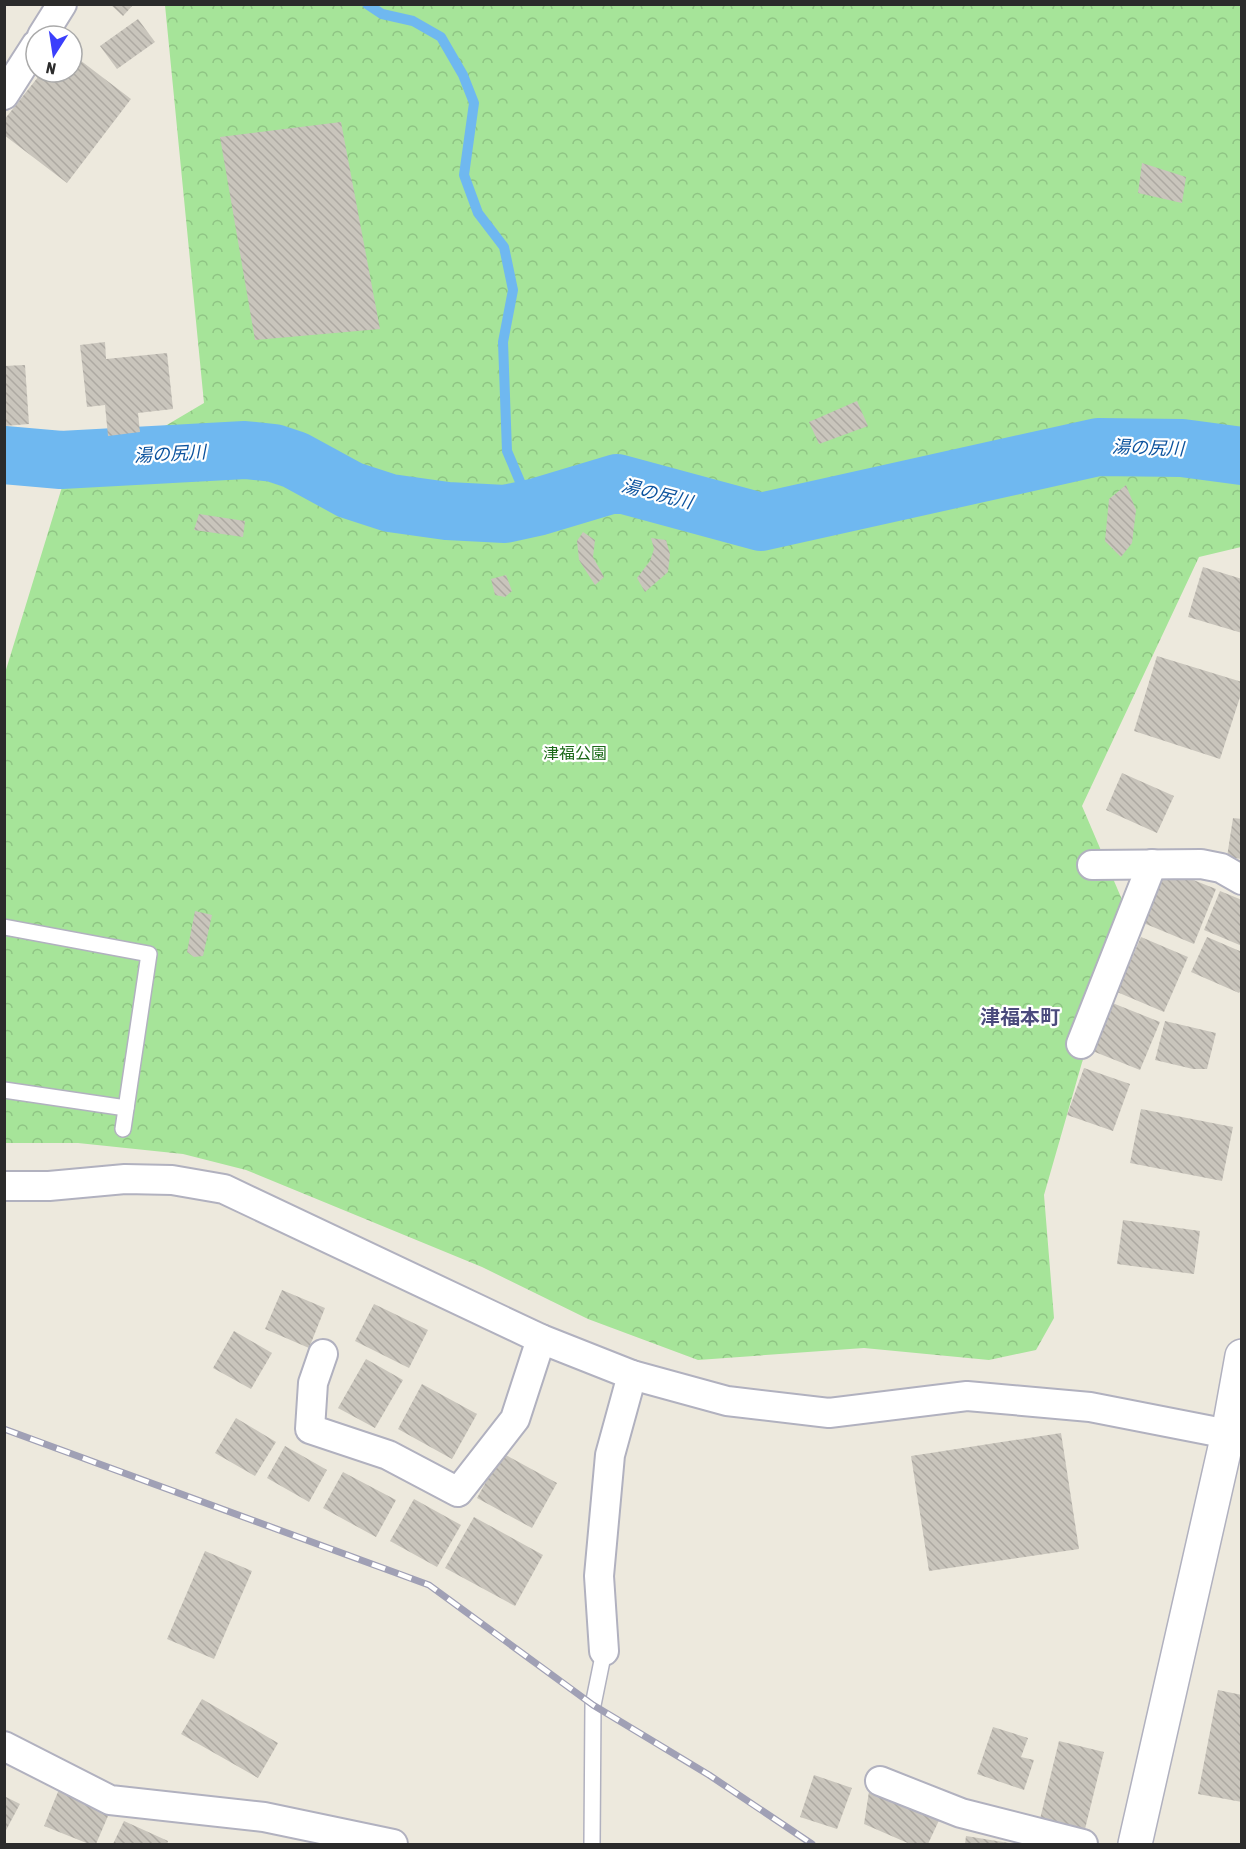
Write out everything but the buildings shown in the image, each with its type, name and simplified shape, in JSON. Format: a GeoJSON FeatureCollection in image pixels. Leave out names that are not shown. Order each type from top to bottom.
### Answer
{"type":"FeatureCollection","features":[{"type":"Feature","properties":{"kind":"street"},"geometry":{"type":"LineString","coordinates":[[50,24],[62,4]]}},
{"type":"Feature","properties":{"kind":"street"},"geometry":{"type":"LineString","coordinates":[[4,95],[24,64]]}},
{"type":"Feature","properties":{"kind":"street"},"geometry":{"type":"LineString","coordinates":[[1082,1044],[1152,864]]}},
{"type":"Feature","properties":{"kind":"street"},"geometry":{"type":"LineString","coordinates":[[1092,865],[1201,864],[1221,868],[1242,880]]}},
{"type":"Feature","properties":{"kind":"street"},"geometry":{"type":"LineString","coordinates":[[4,1186],[49,1186],[125,1179],[172,1180],[225,1189],[541,1339],[632,1375],[727,1401],[829,1413],[967,1396],[1090,1407],[1228,1434]]}},
{"type":"Feature","properties":{"kind":"street"},"geometry":{"type":"LineString","coordinates":[[323,1354],[313,1383],[310,1429],[388,1455],[458,1492],[515,1419],[541,1339]]}},
{"type":"Feature","properties":{"kind":"street"},"geometry":{"type":"LineString","coordinates":[[1135,1845],[1228,1434],[1242,1356]]}},
{"type":"Feature","properties":{"kind":"street"},"geometry":{"type":"LineString","coordinates":[[604,1651],[599,1576],[610,1455],[632,1375]]}},
{"type":"Feature","properties":{"kind":"street"},"geometry":{"type":"LineString","coordinates":[[4,1746],[110,1800],[264,1817],[393,1845]]}},
{"type":"Feature","properties":{"kind":"street"},"geometry":{"type":"LineString","coordinates":[[880,1782],[961,1813],[1083,1845]]}},
{"type":"Feature","properties":{"kind":"lane"},"geometry":{"type":"LineString","coordinates":[[4,927],[149,954],[123,1129]]}},
{"type":"Feature","properties":{"kind":"lane"},"geometry":{"type":"LineString","coordinates":[[4,1090],[126,1108]]}},
{"type":"Feature","properties":{"kind":"lane"},"geometry":{"type":"LineString","coordinates":[[592,1845],[593,1705],[604,1651]]}},
{"type":"Feature","properties":{"kind":"green space","name":"津福公園"},"geometry":{"type":"Polygon","coordinates":[[[165,5],[1241,5],[1241,547],[1199,557],[1082,806],[1126,909],[1044,1195],[1054,1318],[1036,1350],[989,1360],[864,1348],[698,1360],[588,1319],[482,1267],[246,1170],[183,1154],[78,1143],[5,1143],[5,673],[62,487],[204,403],[165,5]]]}},
{"type":"Feature","properties":{"kind":"waterway"},"geometry":{"type":"LineString","coordinates":[[367,4],[382,14],[413,21],[441,37],[463,75],[474,103],[464,175],[478,213],[504,247],[513,290],[503,342],[507,451],[521,484],[528,509]]}},
{"type":"Feature","properties":{"kind":"waterway","name":"湯の尻川"},"geometry":{"type":"LineString","coordinates":[[4,455],[61,460],[245,450],[274,453],[295,460],[350,490],[390,503],[447,511],[505,514],[617,483],[761,522],[1098,447],[1182,448],[1242,456]]}},
{"type":"Feature","properties":{"kind":"railway"},"geometry":{"type":"LineString","coordinates":[[4,1429],[429,1585],[593,1705],[709,1775],[812,1844]]}},
{"type":"Feature","properties":{"kind":"district","name":"津福本町"},"geometry":{"type":"Point","coordinates":[1020,1017]}}]}
